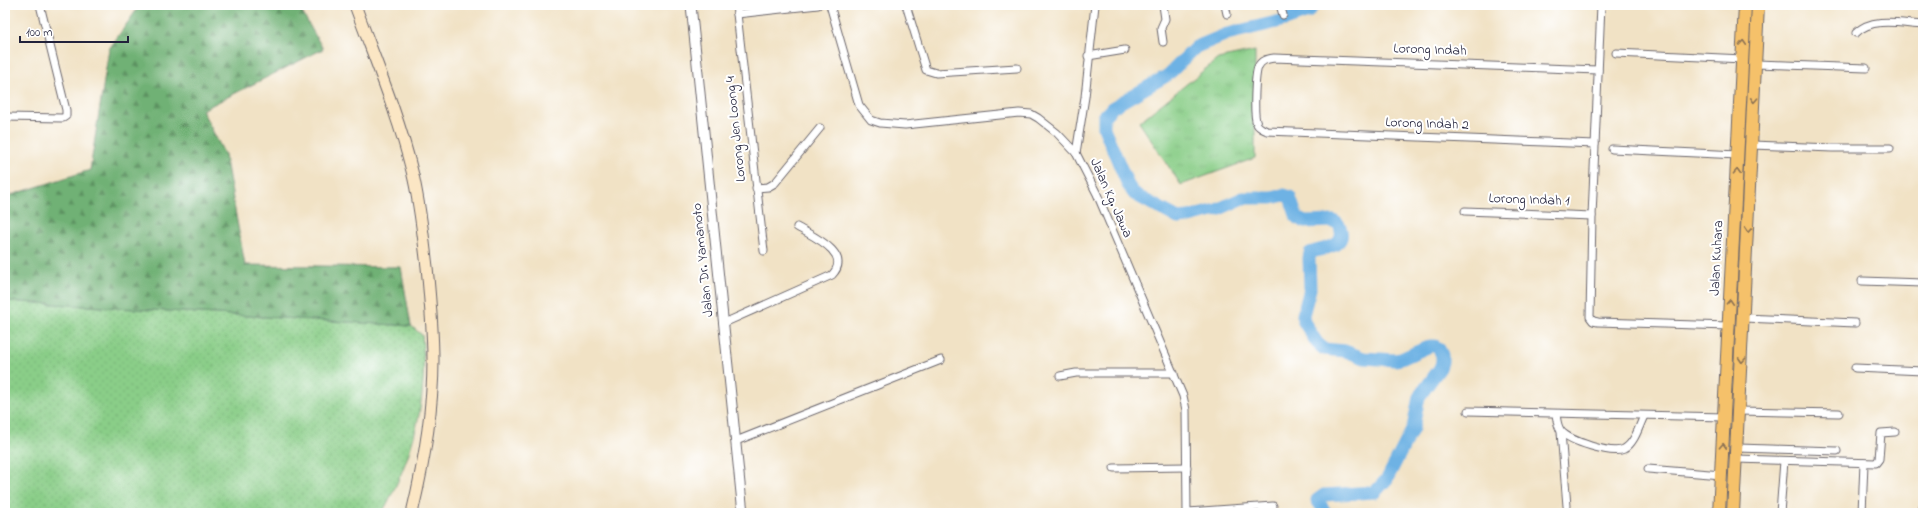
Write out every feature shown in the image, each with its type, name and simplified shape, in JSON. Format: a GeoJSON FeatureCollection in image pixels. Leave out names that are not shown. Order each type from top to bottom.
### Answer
{"type":"FeatureCollection","features":[{"type":"Feature","properties":{"kind":"main road"},"geometry":{"type":"LineString","coordinates":[[354,5],[381,72],[399,126],[412,170],[422,223],[431,314],[433,361],[425,455],[412,513]]}},
{"type":"Feature","properties":{"kind":"main road","name":"Jalan Kuhara"},"geometry":{"type":"LineString","coordinates":[[1719,513],[1745,5]]}},
{"type":"Feature","properties":{"kind":"main road"},"geometry":{"type":"LineString","coordinates":[[1734,510],[1758,5]]}},
{"type":"Feature","properties":{"kind":"street"},"geometry":{"type":"LineString","coordinates":[[5,117],[62,118],[66,116],[65,106],[40,5]]}},
{"type":"Feature","properties":{"kind":"street","name":"Jalan Dr. Yamanoto"},"geometry":{"type":"LineString","coordinates":[[691,5],[743,513]]}},
{"type":"Feature","properties":{"kind":"street","name":"Lorong Jen Loong 4"},"geometry":{"type":"LineString","coordinates":[[736,5],[764,251]]}},
{"type":"Feature","properties":{"kind":"street"},"geometry":{"type":"LineString","coordinates":[[737,14],[818,5]]}},
{"type":"Feature","properties":{"kind":"street","name":"Jalan Kg. Jawa"},"geometry":{"type":"LineString","coordinates":[[830,5],[859,105],[864,114],[871,120],[880,123],[905,124],[1019,113],[1031,114],[1045,123],[1076,153],[1088,175],[1174,373],[1186,410],[1188,513]]}},
{"type":"Feature","properties":{"kind":"street"},"geometry":{"type":"LineString","coordinates":[[906,5],[926,70],[936,73],[1017,68]]}},
{"type":"Feature","properties":{"kind":"street"},"geometry":{"type":"LineString","coordinates":[[1076,153],[1085,97],[1088,56],[1096,5]]}},
{"type":"Feature","properties":{"kind":"street"},"geometry":{"type":"LineString","coordinates":[[1163,5],[1165,19],[1161,28],[1163,42]]}},
{"type":"Feature","properties":{"kind":"street"},"geometry":{"type":"LineString","coordinates":[[1225,5],[1227,14]]}},
{"type":"Feature","properties":{"kind":"street"},"geometry":{"type":"LineString","coordinates":[[1280,5],[1283,15]]}},
{"type":"Feature","properties":{"kind":"street"},"geometry":{"type":"LineString","coordinates":[[1601,5],[1589,312],[1593,321],[1729,326]]}},
{"type":"Feature","properties":{"kind":"street"},"geometry":{"type":"LineString","coordinates":[[1856,33],[1869,25],[1881,22],[1923,25]]}},
{"type":"Feature","properties":{"kind":"street"},"geometry":{"type":"LineString","coordinates":[[1088,56],[1125,50]]}},
{"type":"Feature","properties":{"kind":"street"},"geometry":{"type":"LineString","coordinates":[[1616,53],[1743,59]]}},
{"type":"Feature","properties":{"kind":"street","name":"Lorong Indah"},"geometry":{"type":"LineString","coordinates":[[1259,127],[1255,119],[1257,74],[1258,66],[1266,59],[1274,58],[1598,70]]}},
{"type":"Feature","properties":{"kind":"street"},"geometry":{"type":"LineString","coordinates":[[1756,64],[1866,68]]}},
{"type":"Feature","properties":{"kind":"street","name":"Lorong Indah 2"},"geometry":{"type":"LineString","coordinates":[[1259,127],[1267,131],[1595,144]]}},
{"type":"Feature","properties":{"kind":"street"},"geometry":{"type":"LineString","coordinates":[[756,188],[768,187],[775,183],[820,128]]}},
{"type":"Feature","properties":{"kind":"street"},"geometry":{"type":"LineString","coordinates":[[1752,145],[1833,148],[1890,148]]}},
{"type":"Feature","properties":{"kind":"street"},"geometry":{"type":"LineString","coordinates":[[1612,149],[1738,155]]}},
{"type":"Feature","properties":{"kind":"street","name":"Lorong Indah 1"},"geometry":{"type":"LineString","coordinates":[[1465,211],[1592,216]]}},
{"type":"Feature","properties":{"kind":"street"},"geometry":{"type":"LineString","coordinates":[[724,323],[832,275],[836,270],[837,262],[831,247],[797,227]]}},
{"type":"Feature","properties":{"kind":"street"},"geometry":{"type":"LineString","coordinates":[[1862,281],[1923,283]]}},
{"type":"Feature","properties":{"kind":"street"},"geometry":{"type":"LineString","coordinates":[[1744,318],[1855,323]]}},
{"type":"Feature","properties":{"kind":"street"},"geometry":{"type":"LineString","coordinates":[[736,441],[941,360]]}},
{"type":"Feature","properties":{"kind":"street"},"geometry":{"type":"LineString","coordinates":[[1854,368],[1923,371]]}},
{"type":"Feature","properties":{"kind":"street"},"geometry":{"type":"LineString","coordinates":[[1060,376],[1076,373],[1174,373]]}},
{"type":"Feature","properties":{"kind":"street"},"geometry":{"type":"LineString","coordinates":[[1468,411],[1725,417]]}},
{"type":"Feature","properties":{"kind":"street"},"geometry":{"type":"LineString","coordinates":[[1739,411],[1839,413]]}},
{"type":"Feature","properties":{"kind":"street"},"geometry":{"type":"LineString","coordinates":[[1556,414],[1558,426],[1561,432],[1567,506]]}},
{"type":"Feature","properties":{"kind":"street"},"geometry":{"type":"LineString","coordinates":[[1561,432],[1590,447],[1608,450],[1623,450],[1632,443],[1644,416]]}},
{"type":"Feature","properties":{"kind":"street"},"geometry":{"type":"LineString","coordinates":[[1737,454],[1784,461],[1876,463],[1880,459],[1881,433],[1895,432]]}},
{"type":"Feature","properties":{"kind":"street"},"geometry":{"type":"LineString","coordinates":[[1737,454],[1837,450]]}},
{"type":"Feature","properties":{"kind":"street"},"geometry":{"type":"LineString","coordinates":[[1780,513],[1784,461]]}},
{"type":"Feature","properties":{"kind":"street"},"geometry":{"type":"LineString","coordinates":[[1862,513],[1864,463]]}},
{"type":"Feature","properties":{"kind":"street"},"geometry":{"type":"LineString","coordinates":[[1114,468],[1187,467]]}},
{"type":"Feature","properties":{"kind":"street"},"geometry":{"type":"LineString","coordinates":[[1648,468],[1722,475]]}},
{"type":"Feature","properties":{"kind":"street"},"geometry":{"type":"LineString","coordinates":[[1188,513],[1274,506]]}},
{"type":"Feature","properties":{"kind":"street"},"geometry":{"type":"LineString","coordinates":[[1922,513],[1923,506]]}},
{"type":"Feature","properties":{"kind":"green space"},"geometry":{"type":"Polygon","coordinates":[[[140,5],[298,5],[323,49],[202,110],[225,155],[245,265],[401,267],[411,326],[5,301],[5,197],[90,170],[109,49],[140,5]]]}},
{"type":"Feature","properties":{"kind":"green space"},"geometry":{"type":"Polygon","coordinates":[[[1255,51],[1255,158],[1181,185],[1139,122],[1218,59],[1255,51]]]}},
{"type":"Feature","properties":{"kind":"green space"},"geometry":{"type":"Polygon","coordinates":[[[5,301],[411,326],[422,335],[424,359],[421,405],[410,449],[393,492],[382,513],[5,513],[5,301]]]}},
{"type":"Feature","properties":{"kind":"waterway"},"geometry":{"type":"LineString","coordinates":[[1314,5],[1308,12],[1285,20],[1227,34],[1196,47],[1168,75],[1113,107],[1104,116],[1104,128],[1128,185],[1134,194],[1178,218],[1189,217],[1217,210],[1243,198],[1272,198],[1284,195],[1290,197],[1297,218],[1305,222],[1334,221],[1340,226],[1341,237],[1339,241],[1336,244],[1310,253],[1309,258],[1310,289],[1303,315],[1304,322],[1317,343],[1324,349],[1345,351],[1364,358],[1395,360],[1401,359],[1430,346],[1435,346],[1439,349],[1442,355],[1440,368],[1419,397],[1413,428],[1387,479],[1375,492],[1324,495],[1317,500],[1326,513]]}}]}
